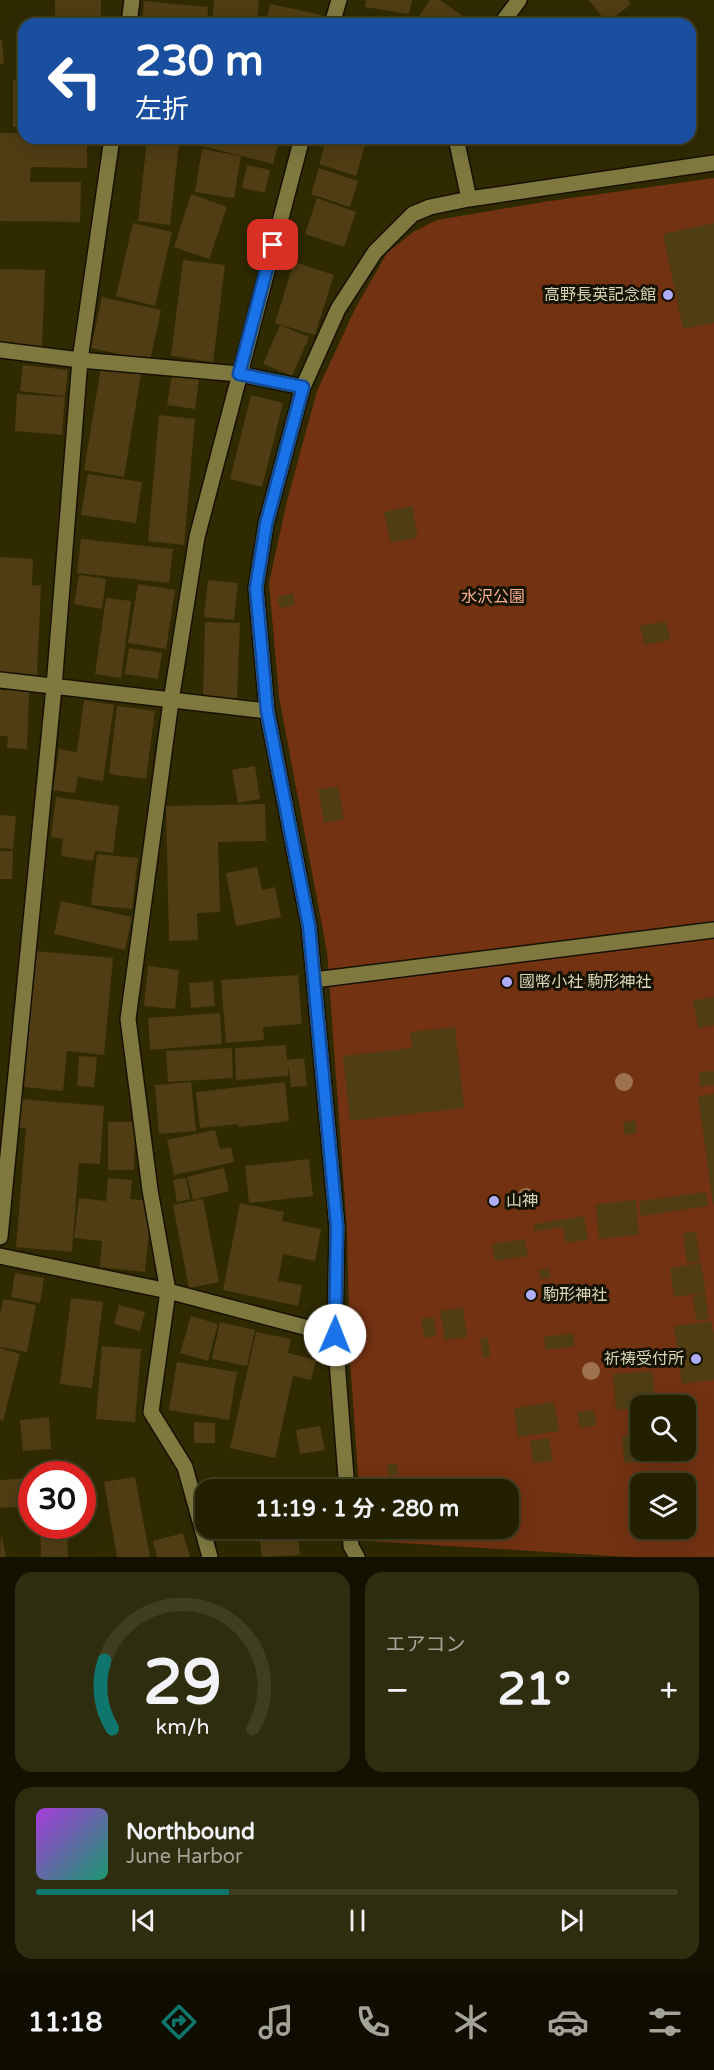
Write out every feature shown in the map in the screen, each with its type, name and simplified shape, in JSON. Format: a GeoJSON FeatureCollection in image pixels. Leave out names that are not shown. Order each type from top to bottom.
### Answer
{"type":"FeatureCollection","features":[{"type":"Feature","properties":{"kind":"street"},"geometry":{"type":"LineString","coordinates":[[130,18],[132,0]]}},
{"type":"Feature","properties":{"kind":"street"},"geometry":{"type":"LineString","coordinates":[[334,18],[339,0]]}},
{"type":"Feature","properties":{"kind":"street"},"geometry":{"type":"LineString","coordinates":[[506,18],[519,0]]}},
{"type":"Feature","properties":{"kind":"street"},"geometry":{"type":"LineString","coordinates":[[0,1237],[54,687],[80,360],[111,144]]}},
{"type":"Feature","properties":{"kind":"street"},"geometry":{"type":"LineString","coordinates":[[210,1557],[184,1467],[151,1412],[168,1291],[150,1190],[128,1019],[171,701],[198,537],[300,144]]}},
{"type":"Feature","properties":{"kind":"street"},"geometry":{"type":"LineString","coordinates":[[457,144],[469,199]]}},
{"type":"Feature","properties":{"kind":"street"},"geometry":{"type":"LineString","coordinates":[[346,1479],[335,1335],[337,1227],[309,926],[267,711],[256,588],[266,524],[303,387],[338,309],[375,252],[413,214],[430,207],[469,199],[714,163]]}},
{"type":"Feature","properties":{"kind":"street"},"geometry":{"type":"LineString","coordinates":[[0,350],[80,360],[239,374],[303,387]]}},
{"type":"Feature","properties":{"kind":"street"},"geometry":{"type":"LineString","coordinates":[[0,680],[267,711]]}},
{"type":"Feature","properties":{"kind":"street"},"geometry":{"type":"LineString","coordinates":[[314,980],[714,930]]}},
{"type":"Feature","properties":{"kind":"street"},"geometry":{"type":"LineString","coordinates":[[0,1256],[168,1291],[335,1335]]}},
{"type":"Feature","properties":{"kind":"street"},"geometry":{"type":"LineString","coordinates":[[351,1539],[351,1546],[357,1557]]}},
{"type":"Feature","properties":{"kind":"green space","name":"水沢公園"},"geometry":{"type":"Polygon","coordinates":[[[714,178],[714,1557],[628,1557],[368,1541],[368,1539],[519,1539],[519,1479],[358,1479],[350,1360],[347,1230],[327,952],[279,697],[269,583],[287,501],[317,391],[356,307],[387,253],[413,232],[437,220],[543,202],[714,178]]]}},
{"type":"Feature","properties":{"kind":"building"},"geometry":{"type":"Polygon","coordinates":[[[55,0],[101,0],[101,18],[55,18],[55,0]]]}},
{"type":"Feature","properties":{"kind":"building"},"geometry":{"type":"Polygon","coordinates":[[[214,0],[259,0],[258,18],[212,18],[214,0]]]}},
{"type":"Feature","properties":{"kind":"building"},"geometry":{"type":"Polygon","coordinates":[[[366,0],[412,0],[409,14],[365,7],[366,0]]]}},
{"type":"Feature","properties":{"kind":"building"},"geometry":{"type":"Polygon","coordinates":[[[430,0],[440,0],[466,18],[418,18],[430,0]]]}},
{"type":"Feature","properties":{"kind":"building"},"geometry":{"type":"Polygon","coordinates":[[[589,0],[628,0],[631,4],[613,18],[603,18],[589,0]]]}},
{"type":"Feature","properties":{"kind":"building"},"geometry":{"type":"Polygon","coordinates":[[[144,1],[208,7],[207,18],[143,18],[144,1]]]}},
{"type":"Feature","properties":{"kind":"building"},"geometry":{"type":"Polygon","coordinates":[[[270,4],[322,15],[321,18],[267,18],[270,4]]]}},
{"type":"Feature","properties":{"kind":"building"},"geometry":{"type":"Polygon","coordinates":[[[0,40],[2,40],[4,64],[0,64],[0,40]]]}},
{"type":"Feature","properties":{"kind":"building"},"geometry":{"type":"Polygon","coordinates":[[[13,80],[18,80],[18,127],[13,127],[13,80]]]}},
{"type":"Feature","properties":{"kind":"building"},"geometry":{"type":"Polygon","coordinates":[[[0,133],[18,133],[18,144],[87,144],[87,168],[31,167],[30,182],[81,182],[80,222],[0,221],[0,133]]]}},
{"type":"Feature","properties":{"kind":"building"},"geometry":{"type":"Polygon","coordinates":[[[146,144],[179,144],[170,225],[138,221],[146,144]]]}},
{"type":"Feature","properties":{"kind":"building"},"geometry":{"type":"Polygon","coordinates":[[[274,144],[278,145],[273,164],[199,145],[274,144]]]}},
{"type":"Feature","properties":{"kind":"building"},"geometry":{"type":"Polygon","coordinates":[[[325,144],[366,144],[356,176],[319,164],[325,144]]]}},
{"type":"Feature","properties":{"kind":"building"},"geometry":{"type":"Polygon","coordinates":[[[202,149],[241,156],[234,198],[195,192],[202,149]]]}},
{"type":"Feature","properties":{"kind":"building"},"geometry":{"type":"Polygon","coordinates":[[[247,165],[270,170],[265,193],[242,188],[247,165]]]}},
{"type":"Feature","properties":{"kind":"building"},"geometry":{"type":"Polygon","coordinates":[[[319,168],[358,181],[350,207],[311,194],[319,168]]]}},
{"type":"Feature","properties":{"kind":"building"},"geometry":{"type":"Polygon","coordinates":[[[191,194],[227,207],[209,259],[174,247],[191,194]]]}},
{"type":"Feature","properties":{"kind":"building"},"geometry":{"type":"Polygon","coordinates":[[[317,198],[356,212],[344,247],[305,234],[317,198]]]}},
{"type":"Feature","properties":{"kind":"building"},"geometry":{"type":"Polygon","coordinates":[[[133,223],[172,232],[155,306],[116,296],[133,223]]]}},
{"type":"Feature","properties":{"kind":"building"},"geometry":{"type":"Polygon","coordinates":[[[714,223],[714,323],[683,329],[663,234],[714,223]]]}},
{"type":"Feature","properties":{"kind":"building"},"geometry":{"type":"Polygon","coordinates":[[[183,260],[225,265],[213,362],[171,356],[183,260]]]}},
{"type":"Feature","properties":{"kind":"building"},"geometry":{"type":"Polygon","coordinates":[[[294,262],[334,275],[315,335],[275,323],[294,262]]]}},
{"type":"Feature","properties":{"kind":"building"},"geometry":{"type":"Polygon","coordinates":[[[0,269],[45,270],[42,348],[0,347],[0,269]]]}},
{"type":"Feature","properties":{"kind":"building"},"geometry":{"type":"Polygon","coordinates":[[[102,297],[161,310],[150,361],[91,348],[102,297]]]}},
{"type":"Feature","properties":{"kind":"building"},"geometry":{"type":"Polygon","coordinates":[[[280,325],[309,337],[292,376],[263,364],[280,325]]]}},
{"type":"Feature","properties":{"kind":"building"},"geometry":{"type":"Polygon","coordinates":[[[23,365],[68,370],[65,396],[20,391],[23,365]]]}},
{"type":"Feature","properties":{"kind":"building"},"geometry":{"type":"Polygon","coordinates":[[[101,367],[141,374],[124,477],[84,470],[101,367]]]}},
{"type":"Feature","properties":{"kind":"building"},"geometry":{"type":"Polygon","coordinates":[[[172,375],[199,379],[195,409],[167,405],[172,375]]]}},
{"type":"Feature","properties":{"kind":"building"},"geometry":{"type":"Polygon","coordinates":[[[17,394],[65,397],[62,435],[15,431],[17,394]]]}},
{"type":"Feature","properties":{"kind":"building"},"geometry":{"type":"Polygon","coordinates":[[[251,395],[283,403],[262,487],[230,479],[251,395]]]}},
{"type":"Feature","properties":{"kind":"building"},"geometry":{"type":"Polygon","coordinates":[[[159,415],[195,419],[184,545],[148,541],[159,415]]]}},
{"type":"Feature","properties":{"kind":"building"},"geometry":{"type":"Polygon","coordinates":[[[88,474],[142,482],[136,523],[81,515],[88,474]]]}},
{"type":"Feature","properties":{"kind":"building"},"geometry":{"type":"Polygon","coordinates":[[[412,506],[418,537],[391,543],[384,512],[412,506]]]}},
{"type":"Feature","properties":{"kind":"building"},"geometry":{"type":"Polygon","coordinates":[[[81,539],[173,549],[169,583],[77,573],[81,539]]]}},
{"type":"Feature","properties":{"kind":"building"},"geometry":{"type":"Polygon","coordinates":[[[0,557],[33,559],[32,585],[41,586],[37,675],[0,674],[0,557]]]}},
{"type":"Feature","properties":{"kind":"building"},"geometry":{"type":"Polygon","coordinates":[[[79,575],[106,579],[102,609],[74,604],[79,575]]]}},
{"type":"Feature","properties":{"kind":"building"},"geometry":{"type":"Polygon","coordinates":[[[208,580],[238,583],[234,620],[204,617],[208,580]]]}},
{"type":"Feature","properties":{"kind":"building"},"geometry":{"type":"Polygon","coordinates":[[[138,584],[175,590],[166,649],[128,643],[138,584]]]}},
{"type":"Feature","properties":{"kind":"building"},"geometry":{"type":"Polygon","coordinates":[[[293,593],[295,605],[280,608],[277,597],[293,593]]]}},
{"type":"Feature","properties":{"kind":"building"},"geometry":{"type":"Polygon","coordinates":[[[106,598],[131,601],[121,678],[95,674],[106,598]]]}},
{"type":"Feature","properties":{"kind":"building"},"geometry":{"type":"Polygon","coordinates":[[[666,621],[670,640],[644,645],[640,626],[666,621]]]}},
{"type":"Feature","properties":{"kind":"building"},"geometry":{"type":"Polygon","coordinates":[[[205,622],[240,623],[237,698],[203,697],[205,622]]]}},
{"type":"Feature","properties":{"kind":"building"},"geometry":{"type":"Polygon","coordinates":[[[129,648],[162,653],[158,679],[125,674],[129,648]]]}},
{"type":"Feature","properties":{"kind":"building"},"geometry":{"type":"Polygon","coordinates":[[[0,690],[29,691],[27,749],[7,748],[8,736],[0,736],[0,690]]]}},
{"type":"Feature","properties":{"kind":"building"},"geometry":{"type":"Polygon","coordinates":[[[84,700],[114,705],[103,781],[78,777],[75,793],[53,790],[59,749],[77,752],[84,700]]]}},
{"type":"Feature","properties":{"kind":"building"},"geometry":{"type":"Polygon","coordinates":[[[117,706],[155,711],[146,779],[109,774],[117,706]]]}},
{"type":"Feature","properties":{"kind":"building"},"geometry":{"type":"Polygon","coordinates":[[[255,766],[260,799],[238,803],[232,770],[255,766]]]}},
{"type":"Feature","properties":{"kind":"building"},"geometry":{"type":"Polygon","coordinates":[[[338,786],[344,819],[324,823],[318,790],[338,786]]]}},
{"type":"Feature","properties":{"kind":"building"},"geometry":{"type":"Polygon","coordinates":[[[56,797],[119,806],[113,853],[95,851],[93,861],[61,856],[63,839],[51,837],[56,797]]]}},
{"type":"Feature","properties":{"kind":"building"},"geometry":{"type":"Polygon","coordinates":[[[265,804],[266,841],[218,842],[220,912],[197,913],[198,940],[169,941],[166,806],[265,804]]]}},
{"type":"Feature","properties":{"kind":"building"},"geometry":{"type":"Polygon","coordinates":[[[0,815],[16,816],[13,849],[0,848],[0,815]]]}},
{"type":"Feature","properties":{"kind":"building"},"geometry":{"type":"Polygon","coordinates":[[[0,851],[13,851],[12,879],[0,879],[0,851]]]}},
{"type":"Feature","properties":{"kind":"building"},"geometry":{"type":"Polygon","coordinates":[[[97,854],[138,858],[132,909],[91,905],[97,854]]]}},
{"type":"Feature","properties":{"kind":"building"},"geometry":{"type":"Polygon","coordinates":[[[257,867],[262,890],[275,887],[281,917],[236,926],[226,873],[257,867]]]}},
{"type":"Feature","properties":{"kind":"building"},"geometry":{"type":"Polygon","coordinates":[[[61,901],[132,917],[125,950],[54,934],[61,901]]]}},
{"type":"Feature","properties":{"kind":"building"},"geometry":{"type":"Polygon","coordinates":[[[35,951],[113,958],[104,1055],[67,1051],[63,1091],[24,1087],[35,951]]]}},
{"type":"Feature","properties":{"kind":"building"},"geometry":{"type":"Polygon","coordinates":[[[148,966],[179,970],[175,1009],[144,1006],[148,966]]]}},
{"type":"Feature","properties":{"kind":"building"},"geometry":{"type":"Polygon","coordinates":[[[298,975],[302,1024],[263,1027],[264,1040],[226,1043],[221,980],[298,975]]]}},
{"type":"Feature","properties":{"kind":"building"},"geometry":{"type":"Polygon","coordinates":[[[213,981],[215,1006],[191,1008],[189,983],[213,981]]]}},
{"type":"Feature","properties":{"kind":"building"},"geometry":{"type":"Polygon","coordinates":[[[714,997],[714,1025],[698,1028],[693,1000],[714,997]]]}},
{"type":"Feature","properties":{"kind":"building"},"geometry":{"type":"Polygon","coordinates":[[[220,1013],[222,1044],[150,1050],[148,1018],[220,1013]]]}},
{"type":"Feature","properties":{"kind":"building"},"geometry":{"type":"Polygon","coordinates":[[[455,1027],[464,1108],[350,1121],[343,1056],[412,1048],[410,1032],[455,1027]]]}},
{"type":"Feature","properties":{"kind":"building"},"geometry":{"type":"Polygon","coordinates":[[[286,1045],[287,1060],[304,1058],[307,1086],[291,1087],[288,1065],[288,1076],[236,1080],[235,1048],[286,1045]]]}},
{"type":"Feature","properties":{"kind":"building"},"geometry":{"type":"Polygon","coordinates":[[[232,1048],[233,1078],[168,1082],[166,1051],[232,1048]]]}},
{"type":"Feature","properties":{"kind":"building"},"geometry":{"type":"Polygon","coordinates":[[[79,1056],[97,1057],[94,1087],[77,1086],[79,1056]]]}},
{"type":"Feature","properties":{"kind":"building"},"geometry":{"type":"Polygon","coordinates":[[[714,1071],[714,1085],[700,1087],[699,1072],[714,1071]]]}},
{"type":"Feature","properties":{"kind":"building"},"geometry":{"type":"Polygon","coordinates":[[[191,1082],[196,1131],[159,1134],[155,1085],[191,1082]]]}},
{"type":"Feature","properties":{"kind":"building"},"geometry":{"type":"Polygon","coordinates":[[[285,1082],[289,1121],[239,1127],[238,1124],[200,1128],[196,1092],[285,1082]]]}},
{"type":"Feature","properties":{"kind":"building"},"geometry":{"type":"Polygon","coordinates":[[[714,1094],[714,1204],[713,1204],[698,1096],[714,1094]]]}},
{"type":"Feature","properties":{"kind":"building"},"geometry":{"type":"Polygon","coordinates":[[[20,1099],[104,1106],[100,1164],[79,1163],[72,1252],[16,1247],[26,1128],[17,1127],[20,1099]]]}},
{"type":"Feature","properties":{"kind":"building"},"geometry":{"type":"Polygon","coordinates":[[[635,1120],[637,1133],[625,1135],[623,1122],[635,1120]]]}},
{"type":"Feature","properties":{"kind":"building"},"geometry":{"type":"Polygon","coordinates":[[[108,1122],[135,1122],[134,1170],[108,1170],[108,1122]]]}},
{"type":"Feature","properties":{"kind":"building"},"geometry":{"type":"Polygon","coordinates":[[[215,1130],[220,1149],[231,1147],[234,1162],[174,1175],[167,1140],[215,1130]]]}},
{"type":"Feature","properties":{"kind":"building"},"geometry":{"type":"Polygon","coordinates":[[[309,1159],[313,1196],[249,1203],[245,1166],[309,1159]]]}},
{"type":"Feature","properties":{"kind":"building"},"geometry":{"type":"Polygon","coordinates":[[[224,1168],[229,1191],[193,1200],[187,1177],[224,1168]]]}},
{"type":"Feature","properties":{"kind":"building"},"geometry":{"type":"Polygon","coordinates":[[[108,1178],[132,1180],[130,1199],[152,1201],[145,1272],[100,1267],[102,1241],[74,1238],[79,1198],[106,1201],[108,1178]]]}},
{"type":"Feature","properties":{"kind":"building"},"geometry":{"type":"Polygon","coordinates":[[[186,1178],[190,1199],[177,1202],[173,1180],[186,1178]]]}},
{"type":"Feature","properties":{"kind":"building"},"geometry":{"type":"Polygon","coordinates":[[[706,1192],[708,1206],[641,1216],[639,1201],[706,1192]]]}},
{"type":"Feature","properties":{"kind":"building"},"geometry":{"type":"Polygon","coordinates":[[[203,1199],[219,1282],[189,1288],[173,1205],[203,1199]]]}},
{"type":"Feature","properties":{"kind":"building"},"geometry":{"type":"Polygon","coordinates":[[[636,1200],[639,1235],[599,1239],[596,1204],[636,1200]]]}},
{"type":"Feature","properties":{"kind":"building"},"geometry":{"type":"Polygon","coordinates":[[[240,1203],[284,1212],[282,1221],[321,1229],[315,1261],[283,1254],[278,1281],[302,1285],[298,1306],[223,1290],[240,1203]]]}},
{"type":"Feature","properties":{"kind":"building"},"geometry":{"type":"Polygon","coordinates":[[[584,1216],[588,1240],[565,1243],[563,1227],[534,1231],[534,1224],[584,1216]]]}},
{"type":"Feature","properties":{"kind":"building"},"geometry":{"type":"Polygon","coordinates":[[[696,1232],[700,1262],[687,1263],[683,1233],[696,1232]]]}},
{"type":"Feature","properties":{"kind":"building"},"geometry":{"type":"Polygon","coordinates":[[[525,1239],[528,1256],[495,1261],[492,1244],[525,1239]]]}},
{"type":"Feature","properties":{"kind":"building"},"geometry":{"type":"Polygon","coordinates":[[[701,1263],[706,1293],[674,1297],[670,1268],[701,1263]]]}},
{"type":"Feature","properties":{"kind":"building"},"geometry":{"type":"Polygon","coordinates":[[[549,1268],[550,1278],[541,1279],[539,1270],[549,1268]]]}},
{"type":"Feature","properties":{"kind":"building"},"geometry":{"type":"Polygon","coordinates":[[[15,1273],[44,1278],[40,1303],[11,1297],[15,1273]]]}},
{"type":"Feature","properties":{"kind":"building"},"geometry":{"type":"Polygon","coordinates":[[[705,1294],[709,1319],[696,1320],[693,1296],[705,1294]]]}},
{"type":"Feature","properties":{"kind":"building"},"geometry":{"type":"Polygon","coordinates":[[[71,1298],[103,1302],[92,1388],[60,1384],[71,1298]]]}},
{"type":"Feature","properties":{"kind":"building"},"geometry":{"type":"Polygon","coordinates":[[[3,1299],[36,1305],[27,1352],[0,1347],[0,1315],[3,1299]]]}},
{"type":"Feature","properties":{"kind":"building"},"geometry":{"type":"Polygon","coordinates":[[[119,1305],[145,1312],[140,1331],[114,1324],[119,1305]]]}},
{"type":"Feature","properties":{"kind":"building"},"geometry":{"type":"Polygon","coordinates":[[[463,1308],[467,1337],[445,1340],[440,1311],[463,1308]]]}},
{"type":"Feature","properties":{"kind":"building"},"geometry":{"type":"Polygon","coordinates":[[[191,1316],[218,1324],[208,1361],[180,1353],[191,1316]]]}},
{"type":"Feature","properties":{"kind":"building"},"geometry":{"type":"Polygon","coordinates":[[[434,1317],[436,1336],[424,1338],[421,1319],[434,1317]]]}},
{"type":"Feature","properties":{"kind":"building","name":"祈祷受付所"},"geometry":{"type":"Polygon","coordinates":[[[712,1321],[714,1380],[682,1384],[674,1326],[712,1321]]]}},
{"type":"Feature","properties":{"kind":"building"},"geometry":{"type":"Polygon","coordinates":[[[220,1322],[255,1330],[247,1366],[212,1359],[220,1322]]]}},
{"type":"Feature","properties":{"kind":"building"},"geometry":{"type":"Polygon","coordinates":[[[256,1332],[291,1339],[288,1353],[316,1360],[311,1380],[293,1376],[275,1458],[230,1448],[256,1332]]]}},
{"type":"Feature","properties":{"kind":"building"},"geometry":{"type":"Polygon","coordinates":[[[573,1333],[575,1346],[546,1350],[544,1337],[573,1333]]]}},
{"type":"Feature","properties":{"kind":"building"},"geometry":{"type":"Polygon","coordinates":[[[488,1337],[490,1357],[483,1358],[480,1339],[488,1337]]]}},
{"type":"Feature","properties":{"kind":"building"},"geometry":{"type":"Polygon","coordinates":[[[102,1346],[141,1349],[135,1422],[96,1419],[102,1346]]]}},
{"type":"Feature","properties":{"kind":"building"},"geometry":{"type":"Polygon","coordinates":[[[0,1348],[20,1354],[3,1421],[0,1420],[0,1348]]]}},
{"type":"Feature","properties":{"kind":"building"},"geometry":{"type":"Polygon","coordinates":[[[177,1362],[237,1372],[229,1420],[169,1410],[177,1362]]]}},
{"type":"Feature","properties":{"kind":"building"},"geometry":{"type":"Polygon","coordinates":[[[652,1371],[655,1395],[630,1395],[630,1409],[616,1410],[613,1374],[652,1371]]]}},
{"type":"Feature","properties":{"kind":"building"},"geometry":{"type":"Polygon","coordinates":[[[554,1402],[559,1431],[518,1437],[514,1408],[554,1402]]]}},
{"type":"Feature","properties":{"kind":"building"},"geometry":{"type":"Polygon","coordinates":[[[594,1410],[597,1425],[580,1428],[577,1412],[594,1410]]]}},
{"type":"Feature","properties":{"kind":"building"},"geometry":{"type":"Polygon","coordinates":[[[49,1417],[51,1449],[23,1451],[20,1420],[49,1417]]]}},
{"type":"Feature","properties":{"kind":"building"},"geometry":{"type":"Polygon","coordinates":[[[194,1422],[215,1423],[215,1443],[194,1443],[194,1422]]]}},
{"type":"Feature","properties":{"kind":"building"},"geometry":{"type":"Polygon","coordinates":[[[320,1426],[325,1450],[300,1454],[296,1430],[320,1426]]]}},
{"type":"Feature","properties":{"kind":"building"},"geometry":{"type":"Polygon","coordinates":[[[630,1435],[630,1461],[644,1461],[624,1463],[622,1436],[630,1435]]]}},
{"type":"Feature","properties":{"kind":"building"},"geometry":{"type":"Polygon","coordinates":[[[549,1438],[553,1461],[533,1463],[530,1441],[549,1438]]]}},
{"type":"Feature","properties":{"kind":"building"},"geometry":{"type":"Polygon","coordinates":[[[397,1463],[399,1475],[389,1477],[387,1465],[397,1463]]]}},
{"type":"Feature","properties":{"kind":"building"},"geometry":{"type":"Polygon","coordinates":[[[135,1477],[150,1557],[117,1557],[104,1482],[135,1477]]]}},
{"type":"Feature","properties":{"kind":"building"},"geometry":{"type":"Polygon","coordinates":[[[18,1479],[18,1507],[0,1508],[0,1480],[18,1479]]]}},
{"type":"Feature","properties":{"kind":"building"},"geometry":{"type":"Polygon","coordinates":[[[1,1533],[6,1557],[0,1557],[1,1533]]]}},
{"type":"Feature","properties":{"kind":"building"},"geometry":{"type":"Polygon","coordinates":[[[183,1533],[190,1557],[157,1557],[153,1541],[183,1533]]]}},
{"type":"Feature","properties":{"kind":"building"},"geometry":{"type":"Polygon","coordinates":[[[40,1539],[67,1539],[68,1557],[41,1557],[40,1539]]]}},
{"type":"Feature","properties":{"kind":"building"},"geometry":{"type":"Polygon","coordinates":[[[260,1539],[298,1539],[300,1555],[262,1557],[260,1539]]]}},
{"type":"Feature","properties":{"kind":"place","name":"高野長英記念館"},"geometry":{"type":"Point","coordinates":[668,295]}},
{"type":"Feature","properties":{"kind":"place","name":"國幣小社 駒形神社"},"geometry":{"type":"Point","coordinates":[507,982]}},
{"type":"Feature","properties":{"kind":"place","name":"山神"},"geometry":{"type":"Point","coordinates":[494,1201]}},
{"type":"Feature","properties":{"kind":"place","name":"駒形神社"},"geometry":{"type":"Point","coordinates":[531,1295]}},
{"type":"Feature","properties":{"kind":"place","name":"祈祷受付所"},"geometry":{"type":"Point","coordinates":[696,1359]}},
{"type":"Feature","properties":{"kind":"route"},"geometry":{"type":"LineString","coordinates":[[273,245],[239,374],[303,387],[266,524],[256,588],[267,711],[309,926],[337,1227],[335,1335]]}}]}
